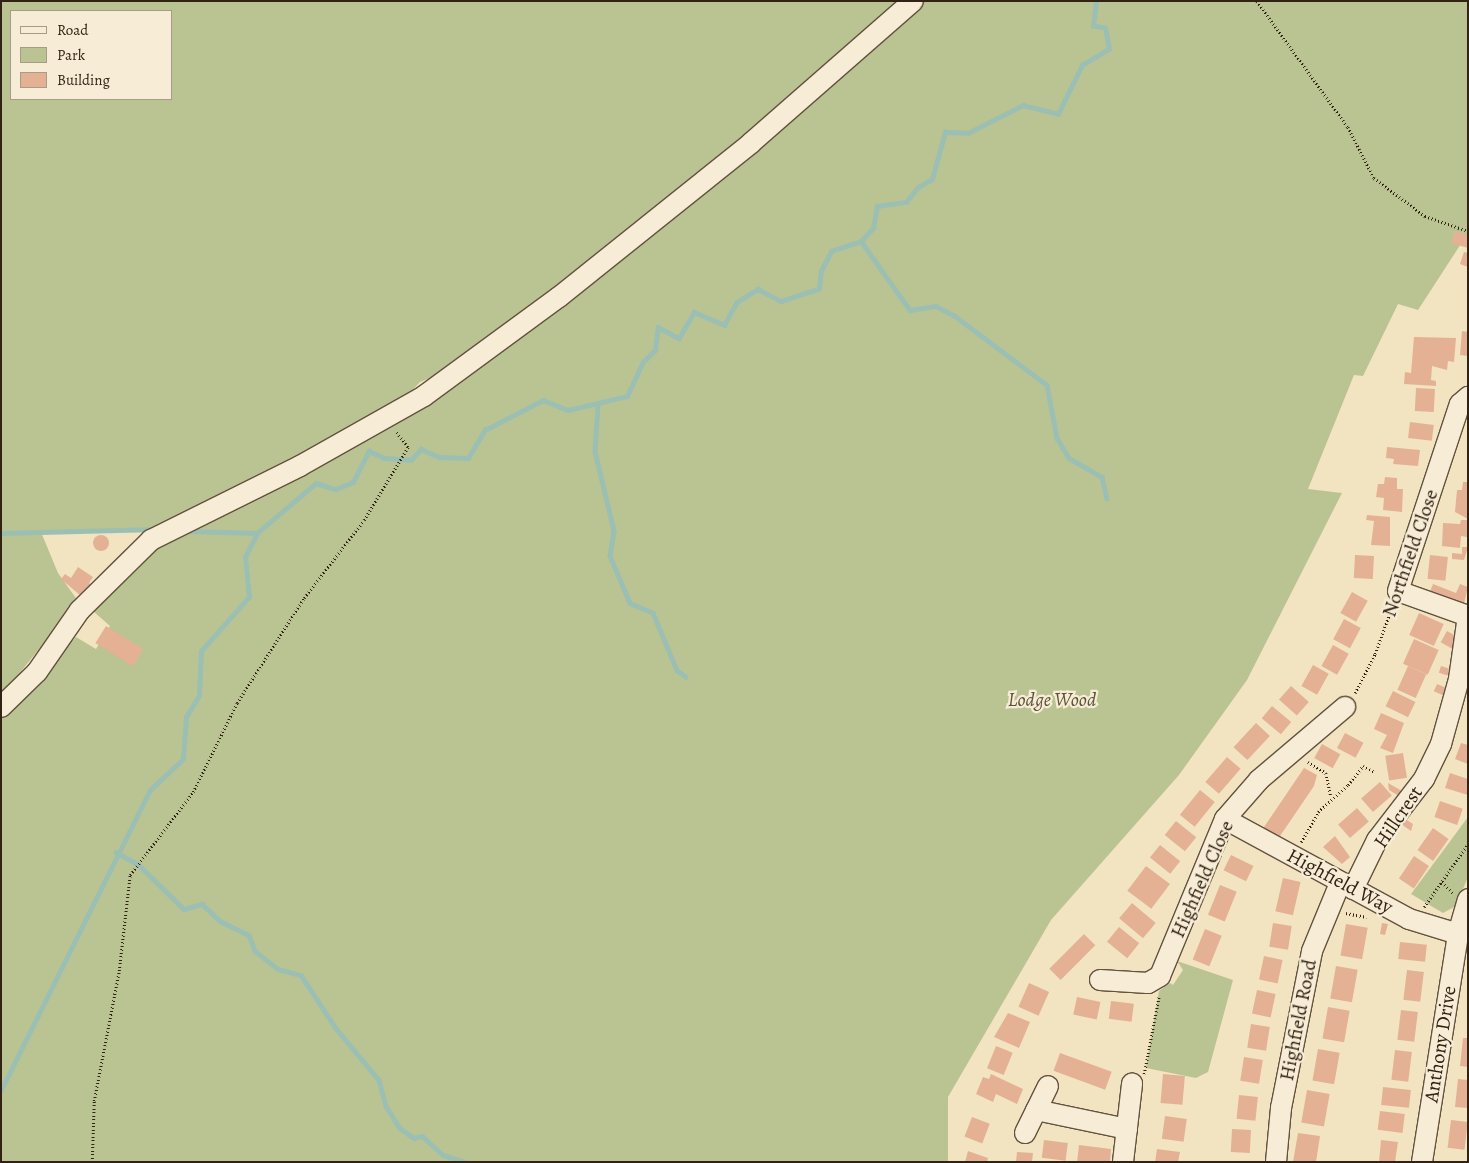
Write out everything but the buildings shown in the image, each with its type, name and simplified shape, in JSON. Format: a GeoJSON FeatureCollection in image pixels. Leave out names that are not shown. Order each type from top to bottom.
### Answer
{"type":"FeatureCollection","features":[{"type":"Feature","properties":{"kind":"street"},"geometry":{"type":"LineString","coordinates":[[1,707],[37,672],[80,610],[151,540],[300,466],[424,396],[559,297],[781,118],[912,1]]}},
{"type":"Feature","properties":{"kind":"street","name":"Northfield Close"},"geometry":{"type":"LineString","coordinates":[[1398,591],[1460,404],[1468,397]]}},
{"type":"Feature","properties":{"kind":"street"},"geometry":{"type":"LineString","coordinates":[[1398,591],[1468,616]]}},
{"type":"Feature","properties":{"kind":"street","name":"Hillcrest"},"geometry":{"type":"LineString","coordinates":[[1347,886],[1377,840],[1403,810],[1441,744],[1460,679],[1468,616]]}},
{"type":"Feature","properties":{"kind":"street","name":"Highfield Close"},"geometry":{"type":"LineString","coordinates":[[1156,979],[1225,819],[1259,780],[1345,707]]}},
{"type":"Feature","properties":{"kind":"street","name":"Highfield Way"},"geometry":{"type":"LineString","coordinates":[[1225,819],[1409,919],[1458,934]]}},
{"type":"Feature","properties":{"kind":"street","name":"Highfield Road"},"geometry":{"type":"LineString","coordinates":[[1276,1162],[1281,1108],[1312,951],[1347,886]]}},
{"type":"Feature","properties":{"kind":"street","name":"Anthony Drive"},"geometry":{"type":"LineString","coordinates":[[1422,1162],[1463,899]]}},
{"type":"Feature","properties":{"kind":"street"},"geometry":{"type":"LineString","coordinates":[[1100,980],[1148,983],[1156,979]]}},
{"type":"Feature","properties":{"kind":"street"},"geometry":{"type":"LineString","coordinates":[[1124,1162],[1132,1084]]}},
{"type":"Feature","properties":{"kind":"street"},"geometry":{"type":"LineString","coordinates":[[1025,1133],[1048,1086]]}},
{"type":"Feature","properties":{"kind":"street"},"geometry":{"type":"LineString","coordinates":[[1036,1110],[1127,1128]]}},
{"type":"Feature","properties":{"kind":"path"},"geometry":{"type":"LineString","coordinates":[[1256,1],[1348,128],[1374,178],[1425,216],[1468,231]]}},
{"type":"Feature","properties":{"kind":"path"},"geometry":{"type":"LineString","coordinates":[[92,1162],[94,1101],[119,971],[130,875],[193,792],[237,703],[304,598],[364,520],[408,447],[387,416]]}},
{"type":"Feature","properties":{"kind":"path","name":"Northfield Close"},"geometry":{"type":"LineString","coordinates":[[1345,707],[1363,682],[1398,591]]}},
{"type":"Feature","properties":{"kind":"path"},"geometry":{"type":"LineString","coordinates":[[1292,752],[1326,773],[1331,796]]}},
{"type":"Feature","properties":{"kind":"path"},"geometry":{"type":"LineString","coordinates":[[1294,857],[1318,812],[1331,796],[1348,785],[1363,766],[1375,772]]}},
{"type":"Feature","properties":{"kind":"path"},"geometry":{"type":"LineString","coordinates":[[1442,882],[1463,899]]}},
{"type":"Feature","properties":{"kind":"path"},"geometry":{"type":"LineString","coordinates":[[1415,904],[1430,911]]}},
{"type":"Feature","properties":{"kind":"path"},"geometry":{"type":"LineString","coordinates":[[1132,1084],[1145,1074],[1159,991],[1156,979]]}},
{"type":"Feature","properties":{"kind":"green space"},"geometry":{"type":"Polygon","coordinates":[[[1,1],[903,1],[683,190],[445,372],[420,382],[405,398],[159,529],[41,532],[58,573],[78,601],[1,696],[1,1]]]}},
{"type":"Feature","properties":{"kind":"green space","name":"Lodge Wood"},"geometry":{"type":"Polygon","coordinates":[[[921,1],[1468,1],[1468,233],[1418,310],[1398,304],[1363,376],[1354,375],[1308,489],[1342,493],[1247,680],[1179,775],[1051,920],[948,1097],[948,1162],[1,1162],[1,716],[76,637],[96,649],[110,626],[93,611],[116,582],[176,530],[395,420],[921,1]]]}},
{"type":"Feature","properties":{"kind":"green space"},"geometry":{"type":"Polygon","coordinates":[[[1468,817],[1468,877],[1456,906],[1443,913],[1411,894],[1468,817]]]}},
{"type":"Feature","properties":{"kind":"green space"},"geometry":{"type":"Polygon","coordinates":[[[1177,961],[1233,980],[1208,1072],[1196,1078],[1146,1068],[1159,991],[1170,983],[1173,985],[1183,970],[1177,961]]]}},
{"type":"Feature","properties":{"kind":"waterway"},"geometry":{"type":"LineString","coordinates":[[1,1090],[150,790],[183,759],[186,717],[199,695],[201,651],[249,597],[245,557],[257,533],[316,483],[336,489],[353,482],[369,451],[385,458],[411,460],[421,449],[439,457],[468,458],[485,430],[543,400],[568,410],[627,396],[643,362],[655,350],[658,327],[679,338],[694,312],[724,325],[737,302],[758,289],[781,301],[819,289],[821,271],[831,251],[861,241],[873,228],[877,206],[906,202],[918,187],[932,179],[945,132],[968,133],[1023,105],[1058,114],[1082,65],[1109,49],[1105,28],[1093,26],[1096,1]]}},
{"type":"Feature","properties":{"kind":"waterway"},"geometry":{"type":"LineString","coordinates":[[861,241],[910,310],[936,306],[955,316],[1047,385],[1057,438],[1069,458],[1102,477],[1107,498]]}},
{"type":"Feature","properties":{"kind":"waterway"},"geometry":{"type":"LineString","coordinates":[[598,405],[595,451],[614,531],[610,556],[630,603],[653,613],[677,670],[686,677]]}},
{"type":"Feature","properties":{"kind":"waterway"},"geometry":{"type":"LineString","coordinates":[[1,533],[157,529]]}},
{"type":"Feature","properties":{"kind":"waterway"},"geometry":{"type":"LineString","coordinates":[[187,531],[257,533]]}},
{"type":"Feature","properties":{"kind":"waterway"},"geometry":{"type":"LineString","coordinates":[[116,852],[139,865],[184,909],[202,904],[220,921],[249,935],[255,951],[278,969],[301,975],[335,1027],[379,1080],[386,1106],[400,1128],[414,1138],[422,1136],[443,1155],[466,1162]]}}]}
